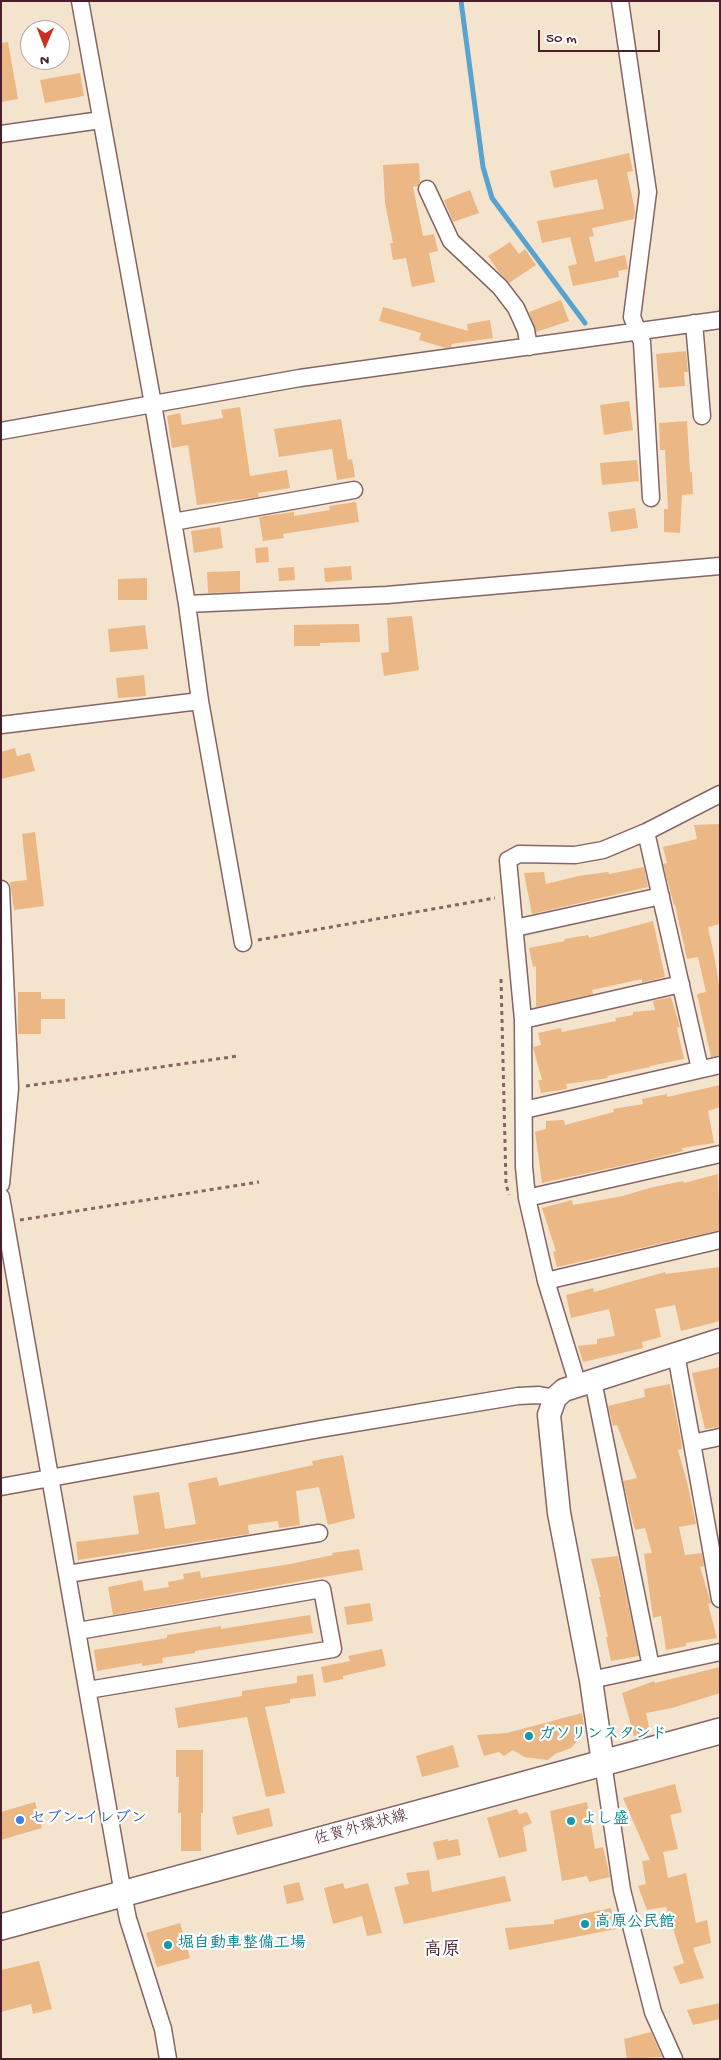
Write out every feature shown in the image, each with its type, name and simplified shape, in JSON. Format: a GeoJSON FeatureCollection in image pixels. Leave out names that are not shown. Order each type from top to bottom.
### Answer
{"type":"FeatureCollection","features":[{"type":"Feature","properties":{"kind":"main road","name":"佐賀外環状線"},"geometry":{"type":"LineString","coordinates":[[1,1927],[720,1731]]}},
{"type":"Feature","properties":{"kind":"street"},"geometry":{"type":"LineString","coordinates":[[80,1],[153,404],[187,604],[200,701],[243,943]]}},
{"type":"Feature","properties":{"kind":"street"},"geometry":{"type":"LineString","coordinates":[[620,1],[648,192],[632,317],[642,342],[651,498]]}},
{"type":"Feature","properties":{"kind":"street"},"geometry":{"type":"LineString","coordinates":[[1,134],[101,120]]}},
{"type":"Feature","properties":{"kind":"street"},"geometry":{"type":"LineString","coordinates":[[426,189],[451,241],[500,287],[516,308],[526,330],[530,347]]}},
{"type":"Feature","properties":{"kind":"street"},"geometry":{"type":"LineString","coordinates":[[1,431],[300,378],[720,320]]}},
{"type":"Feature","properties":{"kind":"street"},"geometry":{"type":"LineString","coordinates":[[694,323],[702,416]]}},
{"type":"Feature","properties":{"kind":"street"},"geometry":{"type":"LineString","coordinates":[[173,522],[354,490]]}},
{"type":"Feature","properties":{"kind":"street"},"geometry":{"type":"LineString","coordinates":[[187,604],[387,595],[720,566]]}},
{"type":"Feature","properties":{"kind":"street"},"geometry":{"type":"LineString","coordinates":[[1,725],[200,701]]}},
{"type":"Feature","properties":{"kind":"street"},"geometry":{"type":"LineString","coordinates":[[651,1667],[586,1383],[546,1281],[527,1198],[524,1167],[523,1020],[516,928],[508,860],[519,854],[575,855],[603,850],[646,832],[720,794]]}},
{"type":"Feature","properties":{"kind":"street"},"geometry":{"type":"LineString","coordinates":[[646,832],[700,1070]]}},
{"type":"Feature","properties":{"kind":"street"},"geometry":{"type":"LineString","coordinates":[[1,889],[10,1088],[1,1184]]}},
{"type":"Feature","properties":{"kind":"street"},"geometry":{"type":"LineString","coordinates":[[516,928],[661,896]]}},
{"type":"Feature","properties":{"kind":"street"},"geometry":{"type":"LineString","coordinates":[[523,1020],[681,984]]}},
{"type":"Feature","properties":{"kind":"street"},"geometry":{"type":"LineString","coordinates":[[524,1110],[720,1065]]}},
{"type":"Feature","properties":{"kind":"street"},"geometry":{"type":"LineString","coordinates":[[527,1198],[720,1154]]}},
{"type":"Feature","properties":{"kind":"street"},"geometry":{"type":"LineString","coordinates":[[1,1197],[123,1894],[128,1919],[163,2029],[168,2059]]}},
{"type":"Feature","properties":{"kind":"street"},"geometry":{"type":"LineString","coordinates":[[546,1281],[720,1240]]}},
{"type":"Feature","properties":{"kind":"street"},"geometry":{"type":"LineString","coordinates":[[674,2059],[653,2012],[622,1890],[591,1680],[560,1513],[549,1416],[555,1398],[564,1390],[720,1340]]}},
{"type":"Feature","properties":{"kind":"street"},"geometry":{"type":"LineString","coordinates":[[676,1354],[720,1599]]}},
{"type":"Feature","properties":{"kind":"street"},"geometry":{"type":"LineString","coordinates":[[1,1487],[320,1429],[518,1396],[539,1395],[555,1398]]}},
{"type":"Feature","properties":{"kind":"street"},"geometry":{"type":"LineString","coordinates":[[692,1443],[720,1437]]}},
{"type":"Feature","properties":{"kind":"street"},"geometry":{"type":"LineString","coordinates":[[68,1574],[320,1533]]}},
{"type":"Feature","properties":{"kind":"street"},"geometry":{"type":"LineString","coordinates":[[78,1631],[322,1589],[333,1649],[88,1690]]}},
{"type":"Feature","properties":{"kind":"street"},"geometry":{"type":"LineString","coordinates":[[591,1680],[720,1652]]}},
{"type":"Feature","properties":{"kind":"path"},"geometry":{"type":"LineString","coordinates":[[243,943],[495,897],[495,907]]}},
{"type":"Feature","properties":{"kind":"path"},"geometry":{"type":"LineString","coordinates":[[501,973],[506,1184],[511,1203]]}},
{"type":"Feature","properties":{"kind":"path"},"geometry":{"type":"LineString","coordinates":[[10,1088],[238,1056]]}},
{"type":"Feature","properties":{"kind":"path"},"geometry":{"type":"LineString","coordinates":[[6,1222],[259,1182]]}},
{"type":"Feature","properties":{"kind":"building"},"geometry":{"type":"Polygon","coordinates":[[[8,42],[18,99],[1,102],[1,43],[8,42]]]}},
{"type":"Feature","properties":{"kind":"building"},"geometry":{"type":"Polygon","coordinates":[[[80,73],[84,96],[45,103],[40,80],[80,73]]]}},
{"type":"Feature","properties":{"kind":"building"},"geometry":{"type":"Polygon","coordinates":[[[629,153],[633,171],[627,172],[635,211],[634,219],[592,228],[594,236],[589,237],[595,262],[625,255],[628,269],[618,271],[619,277],[573,286],[568,266],[577,264],[570,237],[542,243],[537,221],[604,209],[597,179],[554,188],[550,171],[629,153]]]}},
{"type":"Feature","properties":{"kind":"building"},"geometry":{"type":"Polygon","coordinates":[[[419,163],[420,182],[418,186],[413,187],[423,236],[434,234],[438,251],[429,253],[435,282],[412,287],[406,258],[393,260],[390,243],[393,243],[385,203],[383,165],[419,163]]]}},
{"type":"Feature","properties":{"kind":"building"},"geometry":{"type":"Polygon","coordinates":[[[470,190],[479,213],[453,222],[444,200],[470,190]]]}},
{"type":"Feature","properties":{"kind":"building"},"geometry":{"type":"Polygon","coordinates":[[[510,242],[519,254],[525,249],[536,265],[509,283],[488,256],[510,242]]]}},
{"type":"Feature","properties":{"kind":"building"},"geometry":{"type":"Polygon","coordinates":[[[561,300],[569,321],[536,332],[529,312],[561,300]]]}},
{"type":"Feature","properties":{"kind":"building"},"geometry":{"type":"Polygon","coordinates":[[[383,307],[468,331],[467,324],[490,320],[493,338],[452,344],[451,347],[446,348],[419,340],[421,333],[379,321],[383,307]]]}},
{"type":"Feature","properties":{"kind":"building"},"geometry":{"type":"Polygon","coordinates":[[[686,351],[688,372],[684,372],[685,386],[659,388],[656,354],[686,351]]]}},
{"type":"Feature","properties":{"kind":"building"},"geometry":{"type":"Polygon","coordinates":[[[629,401],[633,430],[604,435],[600,405],[629,401]]]}},
{"type":"Feature","properties":{"kind":"building"},"geometry":{"type":"Polygon","coordinates":[[[240,407],[250,476],[287,470],[290,488],[258,493],[259,497],[197,505],[188,445],[172,448],[167,416],[180,413],[182,425],[223,418],[221,410],[240,407]]]}},
{"type":"Feature","properties":{"kind":"building"},"geometry":{"type":"Polygon","coordinates":[[[341,419],[348,460],[352,459],[355,477],[337,480],[332,449],[279,457],[274,429],[341,419]]]}},
{"type":"Feature","properties":{"kind":"building"},"geometry":{"type":"Polygon","coordinates":[[[687,421],[693,494],[682,495],[680,533],[664,532],[664,509],[668,509],[665,450],[660,450],[659,423],[687,421]]]}},
{"type":"Feature","properties":{"kind":"building"},"geometry":{"type":"Polygon","coordinates":[[[637,460],[639,481],[602,485],[600,463],[637,460]]]}},
{"type":"Feature","properties":{"kind":"building"},"geometry":{"type":"Polygon","coordinates":[[[356,502],[359,522],[283,534],[284,538],[263,541],[259,517],[294,512],[294,516],[330,510],[329,506],[356,502]]]}},
{"type":"Feature","properties":{"kind":"building"},"geometry":{"type":"Polygon","coordinates":[[[635,508],[638,528],[611,532],[608,512],[635,508]]]}},
{"type":"Feature","properties":{"kind":"building"},"geometry":{"type":"Polygon","coordinates":[[[220,527],[223,548],[194,553],[191,531],[220,527]]]}},
{"type":"Feature","properties":{"kind":"building"},"geometry":{"type":"Polygon","coordinates":[[[268,547],[269,562],[256,563],[255,548],[268,547]]]}},
{"type":"Feature","properties":{"kind":"building"},"geometry":{"type":"Polygon","coordinates":[[[351,566],[352,580],[325,582],[324,568],[351,566]]]}},
{"type":"Feature","properties":{"kind":"building"},"geometry":{"type":"Polygon","coordinates":[[[294,567],[295,580],[279,581],[278,568],[294,567]]]}},
{"type":"Feature","properties":{"kind":"building"},"geometry":{"type":"Polygon","coordinates":[[[240,571],[240,592],[208,593],[207,572],[240,571]]]}},
{"type":"Feature","properties":{"kind":"building"},"geometry":{"type":"Polygon","coordinates":[[[147,578],[147,600],[118,600],[118,579],[147,578]]]}},
{"type":"Feature","properties":{"kind":"building"},"geometry":{"type":"Polygon","coordinates":[[[412,616],[419,670],[384,676],[381,653],[389,652],[387,618],[412,616]]]}},
{"type":"Feature","properties":{"kind":"building"},"geometry":{"type":"Polygon","coordinates":[[[359,624],[360,642],[320,643],[320,646],[294,646],[294,625],[359,624]]]}},
{"type":"Feature","properties":{"kind":"building"},"geometry":{"type":"Polygon","coordinates":[[[145,625],[148,649],[110,652],[108,629],[145,625]]]}},
{"type":"Feature","properties":{"kind":"building"},"geometry":{"type":"Polygon","coordinates":[[[144,675],[146,696],[118,698],[116,678],[144,675]]]}},
{"type":"Feature","properties":{"kind":"building"},"geometry":{"type":"Polygon","coordinates":[[[15,748],[17,756],[30,753],[35,771],[1,779],[1,752],[15,748]]]}},
{"type":"Feature","properties":{"kind":"building"},"geometry":{"type":"Polygon","coordinates":[[[720,824],[720,924],[708,927],[720,991],[720,1055],[711,1057],[697,994],[706,992],[698,957],[687,959],[675,905],[663,864],[667,863],[663,847],[697,839],[694,825],[720,824]]]}},
{"type":"Feature","properties":{"kind":"building"},"geometry":{"type":"Polygon","coordinates":[[[35,832],[44,906],[14,910],[10,882],[27,880],[22,834],[35,832]]]}},
{"type":"Feature","properties":{"kind":"building"},"geometry":{"type":"Polygon","coordinates":[[[644,867],[648,887],[532,914],[524,873],[544,872],[546,884],[578,876],[608,872],[609,874],[644,867]]]}},
{"type":"Feature","properties":{"kind":"building"},"geometry":{"type":"Polygon","coordinates":[[[653,921],[665,977],[642,983],[642,979],[592,990],[593,994],[536,1007],[536,966],[533,967],[529,948],[588,935],[589,938],[653,921]]]}},
{"type":"Feature","properties":{"kind":"building"},"geometry":{"type":"Polygon","coordinates":[[[18,992],[41,992],[41,999],[65,999],[65,1019],[41,1019],[41,1034],[18,1034],[18,992]]]}},
{"type":"Feature","properties":{"kind":"building"},"geometry":{"type":"Polygon","coordinates":[[[671,997],[680,1027],[677,1028],[684,1059],[607,1076],[608,1078],[566,1084],[567,1089],[541,1093],[538,1080],[542,1080],[533,1047],[541,1045],[538,1033],[561,1028],[562,1032],[616,1021],[615,1018],[633,1015],[633,1012],[655,1010],[653,1001],[671,997]]]}},
{"type":"Feature","properties":{"kind":"building"},"geometry":{"type":"Polygon","coordinates":[[[720,1085],[720,1107],[708,1111],[714,1143],[682,1148],[683,1151],[648,1160],[542,1183],[535,1132],[546,1129],[546,1121],[564,1120],[565,1125],[614,1112],[613,1109],[643,1104],[642,1099],[667,1094],[667,1097],[720,1085]]]}},
{"type":"Feature","properties":{"kind":"building"},"geometry":{"type":"Polygon","coordinates":[[[718,1174],[720,1230],[557,1267],[553,1252],[556,1251],[542,1208],[572,1200],[573,1205],[623,1196],[649,1188],[683,1181],[684,1183],[718,1174]]]}},
{"type":"Feature","properties":{"kind":"building"},"geometry":{"type":"Polygon","coordinates":[[[720,1267],[720,1321],[681,1331],[675,1305],[655,1309],[661,1337],[642,1342],[643,1348],[583,1362],[578,1346],[597,1344],[597,1339],[615,1336],[609,1309],[571,1318],[566,1295],[593,1288],[594,1292],[665,1272],[666,1274],[720,1267]]]}},
{"type":"Feature","properties":{"kind":"building"},"geometry":{"type":"Polygon","coordinates":[[[720,1367],[720,1427],[705,1429],[692,1373],[720,1367]]]}},
{"type":"Feature","properties":{"kind":"building"},"geometry":{"type":"Polygon","coordinates":[[[670,1384],[681,1440],[682,1449],[678,1450],[696,1524],[679,1527],[685,1555],[702,1553],[704,1566],[700,1567],[711,1603],[708,1604],[717,1638],[686,1643],[686,1646],[666,1650],[661,1616],[653,1618],[644,1554],[652,1553],[645,1528],[635,1530],[623,1481],[637,1478],[617,1425],[613,1426],[608,1406],[645,1397],[644,1389],[670,1384]]]}},
{"type":"Feature","properties":{"kind":"building"},"geometry":{"type":"Polygon","coordinates":[[[343,1455],[355,1518],[328,1525],[319,1487],[296,1491],[300,1525],[279,1528],[278,1521],[248,1525],[249,1534],[78,1560],[76,1542],[139,1534],[133,1496],[159,1492],[165,1529],[196,1524],[188,1483],[217,1477],[219,1486],[313,1465],[312,1461],[343,1455]]]}},
{"type":"Feature","properties":{"kind":"building"},"geometry":{"type":"Polygon","coordinates":[[[359,1549],[363,1570],[113,1615],[108,1587],[142,1580],[144,1591],[169,1587],[168,1582],[184,1579],[183,1574],[200,1571],[201,1578],[290,1564],[333,1555],[332,1553],[359,1549]]]}},
{"type":"Feature","properties":{"kind":"building"},"geometry":{"type":"Polygon","coordinates":[[[618,1556],[639,1656],[611,1661],[599,1597],[601,1597],[591,1559],[618,1556]]]}},
{"type":"Feature","properties":{"kind":"building"},"geometry":{"type":"Polygon","coordinates":[[[370,1603],[373,1621],[347,1625],[344,1607],[370,1603]]]}},
{"type":"Feature","properties":{"kind":"building"},"geometry":{"type":"Polygon","coordinates":[[[310,1615],[313,1633],[195,1651],[195,1653],[162,1658],[163,1663],[142,1666],[142,1663],[97,1671],[94,1650],[167,1638],[167,1635],[221,1626],[221,1629],[310,1615]]]}},
{"type":"Feature","properties":{"kind":"building"},"geometry":{"type":"Polygon","coordinates":[[[382,1649],[386,1666],[343,1676],[343,1679],[324,1683],[321,1667],[350,1661],[348,1656],[382,1649]]]}},
{"type":"Feature","properties":{"kind":"building"},"geometry":{"type":"Polygon","coordinates":[[[720,1667],[720,1693],[672,1708],[646,1713],[650,1732],[634,1736],[622,1693],[654,1681],[655,1683],[720,1667]]]}},
{"type":"Feature","properties":{"kind":"building"},"geometry":{"type":"Polygon","coordinates":[[[313,1674],[316,1696],[290,1699],[290,1703],[265,1707],[285,1793],[266,1797],[247,1717],[178,1728],[175,1708],[242,1696],[242,1691],[297,1683],[297,1676],[313,1674]]]}},
{"type":"Feature","properties":{"kind":"building","name":"ガソリンスタンド"},"geometry":{"type":"Polygon","coordinates":[[[582,1713],[584,1726],[581,1737],[571,1748],[555,1754],[548,1760],[524,1757],[513,1750],[504,1756],[499,1752],[484,1756],[477,1735],[507,1733],[582,1713]]]}},
{"type":"Feature","properties":{"kind":"building"},"geometry":{"type":"Polygon","coordinates":[[[453,1745],[459,1767],[422,1777],[416,1756],[453,1745]]]}},
{"type":"Feature","properties":{"kind":"building"},"geometry":{"type":"Polygon","coordinates":[[[176,1750],[203,1750],[201,1851],[181,1851],[181,1813],[178,1813],[179,1777],[176,1777],[176,1750]]]}},
{"type":"Feature","properties":{"kind":"building"},"geometry":{"type":"Polygon","coordinates":[[[675,1784],[682,1812],[670,1815],[678,1849],[663,1852],[668,1878],[686,1873],[696,1923],[707,1920],[711,1943],[693,1948],[704,1978],[680,1984],[673,1967],[684,1963],[666,1907],[647,1910],[638,1886],[646,1884],[642,1861],[650,1860],[623,1798],[675,1784]]]}},
{"type":"Feature","properties":{"kind":"building","name":"セブン-イレブン"},"geometry":{"type":"Polygon","coordinates":[[[35,1802],[42,1828],[1,1840],[1,1812],[35,1802]]]}},
{"type":"Feature","properties":{"kind":"building"},"geometry":{"type":"Polygon","coordinates":[[[587,1802],[595,1849],[603,1847],[610,1877],[589,1882],[587,1876],[562,1881],[550,1811],[587,1802]]]}},
{"type":"Feature","properties":{"kind":"building"},"geometry":{"type":"Polygon","coordinates":[[[269,1808],[273,1826],[237,1835],[232,1817],[269,1808]]]}},
{"type":"Feature","properties":{"kind":"building"},"geometry":{"type":"Polygon","coordinates":[[[517,1809],[519,1814],[527,1812],[532,1823],[523,1827],[527,1851],[499,1858],[487,1818],[517,1809]]]}},
{"type":"Feature","properties":{"kind":"building"},"geometry":{"type":"Polygon","coordinates":[[[448,1839],[448,1841],[458,1839],[461,1855],[437,1860],[433,1842],[448,1839]]]}},
{"type":"Feature","properties":{"kind":"building"},"geometry":{"type":"Polygon","coordinates":[[[429,1870],[432,1892],[505,1876],[511,1901],[404,1924],[394,1887],[409,1884],[406,1873],[429,1870]]]}},
{"type":"Feature","properties":{"kind":"building"},"geometry":{"type":"Polygon","coordinates":[[[299,1882],[304,1900],[287,1904],[283,1886],[299,1882]]]}},
{"type":"Feature","properties":{"kind":"building"},"geometry":{"type":"Polygon","coordinates":[[[343,1883],[345,1889],[368,1883],[382,1933],[367,1936],[362,1916],[333,1924],[324,1888],[343,1883]]]}},
{"type":"Feature","properties":{"kind":"building"},"geometry":{"type":"Polygon","coordinates":[[[611,1908],[616,1929],[509,1950],[505,1928],[554,1924],[554,1920],[611,1908]]]}},
{"type":"Feature","properties":{"kind":"building","name":"堀自動車整備工場"},"geometry":{"type":"Polygon","coordinates":[[[180,1923],[190,1958],[157,1967],[146,1933],[180,1923]]]}},
{"type":"Feature","properties":{"kind":"building"},"geometry":{"type":"Polygon","coordinates":[[[39,1961],[52,2009],[33,2014],[31,2004],[1,2012],[1,1970],[39,1961]]]}},
{"type":"Feature","properties":{"kind":"building"},"geometry":{"type":"Polygon","coordinates":[[[720,2003],[720,2019],[693,2025],[687,2010],[720,2003]]]}},
{"type":"Feature","properties":{"kind":"building"},"geometry":{"type":"Polygon","coordinates":[[[651,2032],[662,2057],[627,2059],[624,2039],[651,2032]]]}},
{"type":"Feature","properties":{"kind":"waterway"},"geometry":{"type":"LineString","coordinates":[[461,1],[483,167],[492,198],[585,323]]}},
{"type":"Feature","properties":{"kind":"place","name":"ガソリンスタンド"},"geometry":{"type":"Point","coordinates":[529,1736]}},
{"type":"Feature","properties":{"kind":"place","name":"セブン-イレブン"},"geometry":{"type":"Point","coordinates":[20,1820]}},
{"type":"Feature","properties":{"kind":"place","name":"よし盛"},"geometry":{"type":"Point","coordinates":[571,1821]}},
{"type":"Feature","properties":{"kind":"place","name":"高原公民館"},"geometry":{"type":"Point","coordinates":[585,1924]}},
{"type":"Feature","properties":{"kind":"place","name":"堀自動車整備工場"},"geometry":{"type":"Point","coordinates":[168,1945]}},
{"type":"Feature","properties":{"kind":"district","name":"高原"},"geometry":{"type":"Point","coordinates":[442,1951]}}]}
